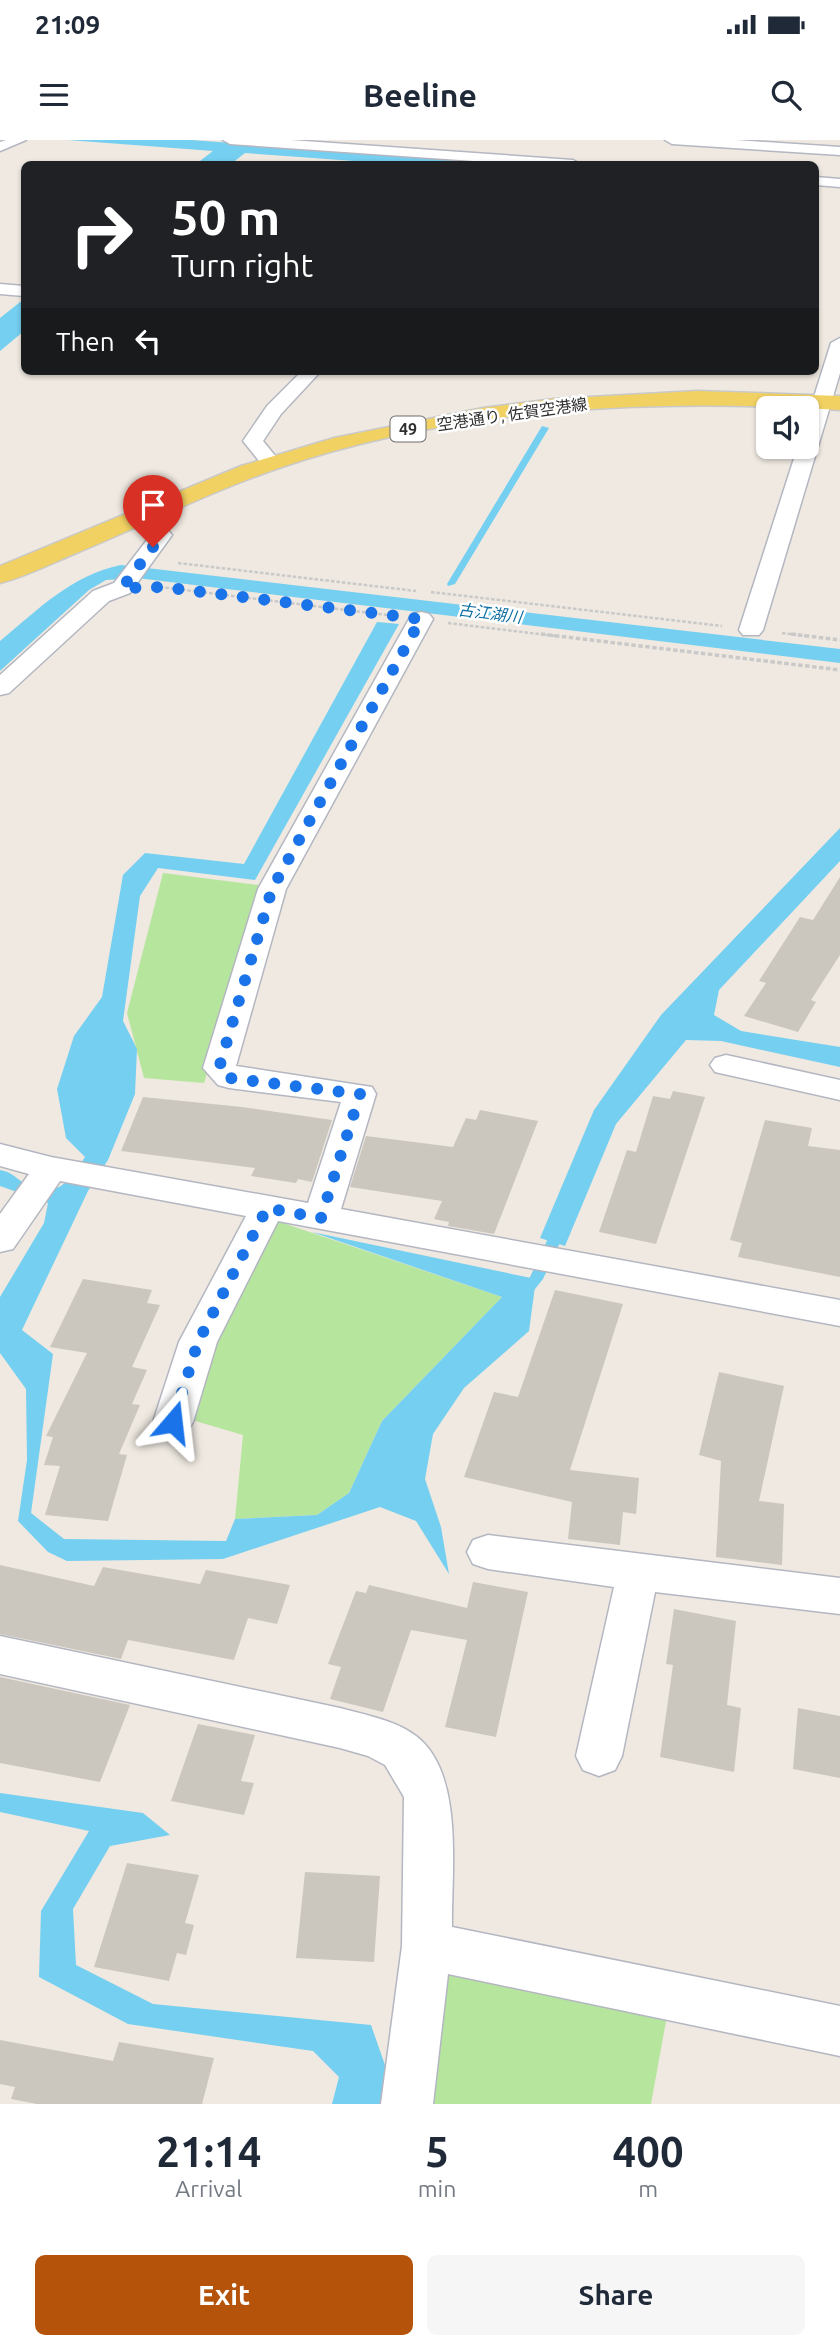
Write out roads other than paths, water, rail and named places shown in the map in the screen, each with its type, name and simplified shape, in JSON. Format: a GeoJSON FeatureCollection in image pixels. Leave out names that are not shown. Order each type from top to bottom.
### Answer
{"type":"FeatureCollection","features":[{"type":"Feature","properties":{"kind":"main road","name":"空港通り, 佐賀空港線"},"geometry":{"type":"LineString","coordinates":[[0,575],[271,463],[367,436],[493,413],[572,404],[712,398],[830,402]]}},
{"type":"Feature","properties":{"kind":"street"},"geometry":{"type":"LineString","coordinates":[[0,147],[19,140]]}},
{"type":"Feature","properties":{"kind":"street"},"geometry":{"type":"LineString","coordinates":[[230,140],[500,161]]}},
{"type":"Feature","properties":{"kind":"street"},"geometry":{"type":"LineString","coordinates":[[672,140],[840,151]]}},
{"type":"Feature","properties":{"kind":"street"},"geometry":{"type":"LineString","coordinates":[[542,161],[561,148]]}},
{"type":"Feature","properties":{"kind":"street"},"geometry":{"type":"LineString","coordinates":[[819,181],[840,183]]}},
{"type":"Feature","properties":{"kind":"street"},"geometry":{"type":"LineString","coordinates":[[0,289],[21,291]]}},
{"type":"Feature","properties":{"kind":"street"},"geometry":{"type":"LineString","coordinates":[[751,630],[830,402],[840,343]]}},
{"type":"Feature","properties":{"kind":"street"},"geometry":{"type":"LineString","coordinates":[[271,463],[253,441],[274,410],[308,375]]}},
{"type":"Feature","properties":{"kind":"street"},"geometry":{"type":"LineString","coordinates":[[0,688],[102,596],[122,588],[161,535],[143,516]]}},
{"type":"Feature","properties":{"kind":"street"},"geometry":{"type":"LineString","coordinates":[[321,1218],[360,1094],[229,1078],[219,1068],[272,889],[421,619]]}},
{"type":"Feature","properties":{"kind":"street"},"geometry":{"type":"LineString","coordinates":[[726,1065],[840,1090]]}},
{"type":"Feature","properties":{"kind":"street"},"geometry":{"type":"LineString","coordinates":[[0,1155],[58,1180],[267,1208],[840,1314]]}},
{"type":"Feature","properties":{"kind":"street"},"geometry":{"type":"LineString","coordinates":[[0,1241],[58,1180]]}},
{"type":"Feature","properties":{"kind":"street"},"geometry":{"type":"LineString","coordinates":[[173,1422],[198,1342],[267,1208]]}},
{"type":"Feature","properties":{"kind":"street"},"geometry":{"type":"LineString","coordinates":[[488,1552],[638,1573],[840,1596]]}},
{"type":"Feature","properties":{"kind":"street"},"geometry":{"type":"LineString","coordinates":[[599,1756],[638,1573]]}},
{"type":"Feature","properties":{"kind":"street"},"geometry":{"type":"LineString","coordinates":[[0,1655],[340,1728],[379,1739],[401,1751],[417,1772],[427,1797],[427,1946],[407,2104]]}},
{"type":"Feature","properties":{"kind":"street"},"geometry":{"type":"LineString","coordinates":[[427,1946],[840,2031]]}},
{"type":"Feature","properties":{"kind":"water"},"geometry":{"type":"Polygon","coordinates":[[[68,140],[191,140],[478,161],[355,161],[245,153],[235,161],[200,161],[213,151],[68,140]]]}},
{"type":"Feature","properties":{"kind":"water"},"geometry":{"type":"Polygon","coordinates":[[[21,301],[21,334],[0,351],[0,318],[21,301]]]}},
{"type":"Feature","properties":{"kind":"water","name":"古江湖川"},"geometry":{"type":"Polygon","coordinates":[[[121,565],[840,649],[840,663],[137,578],[106,580],[89,590],[0,671],[0,641],[71,585],[121,565]]]}},
{"type":"Feature","properties":{"kind":"water"},"geometry":{"type":"Polygon","coordinates":[[[377,622],[399,624],[255,880],[158,868],[140,896],[123,1021],[137,1049],[135,1094],[108,1160],[88,1191],[22,1330],[53,1354],[31,1513],[64,1539],[226,1541],[235,1519],[317,1515],[349,1493],[382,1421],[502,1297],[312,1232],[536,1279],[529,1331],[464,1388],[433,1434],[425,1479],[441,1527],[449,1574],[416,1521],[380,1507],[223,1559],[67,1561],[48,1552],[18,1521],[27,1460],[26,1389],[0,1353],[0,1297],[44,1223],[48,1203],[0,1186],[0,1170],[35,1188],[53,1189],[67,1181],[85,1157],[66,1138],[57,1089],[74,1036],[102,997],[123,875],[145,853],[244,864],[377,622]]]}},
{"type":"Feature","properties":{"kind":"water"},"geometry":{"type":"Polygon","coordinates":[[[840,828],[840,861],[719,990],[714,1015],[741,1031],[840,1047],[840,1067],[721,1041],[686,1040],[616,1124],[565,1246],[540,1238],[594,1110],[661,1015],[840,828]]]}},
{"type":"Feature","properties":{"kind":"water"},"geometry":{"type":"Polygon","coordinates":[[[0,1793],[143,1813],[170,1835],[110,1846],[73,1909],[76,1965],[153,2004],[371,2025],[386,2068],[381,2104],[332,2104],[339,2077],[313,2051],[128,2024],[39,1977],[41,1911],[89,1831],[0,1812],[0,1793]]]}},
{"type":"Feature","properties":{"kind":"waterway"},"geometry":{"type":"LineString","coordinates":[[451,584],[545,428]]}},
{"type":"Feature","properties":{"kind":"waterway"},"geometry":{"type":"LineString","coordinates":[[526,1291],[536,1279],[559,1230]]}}]}
